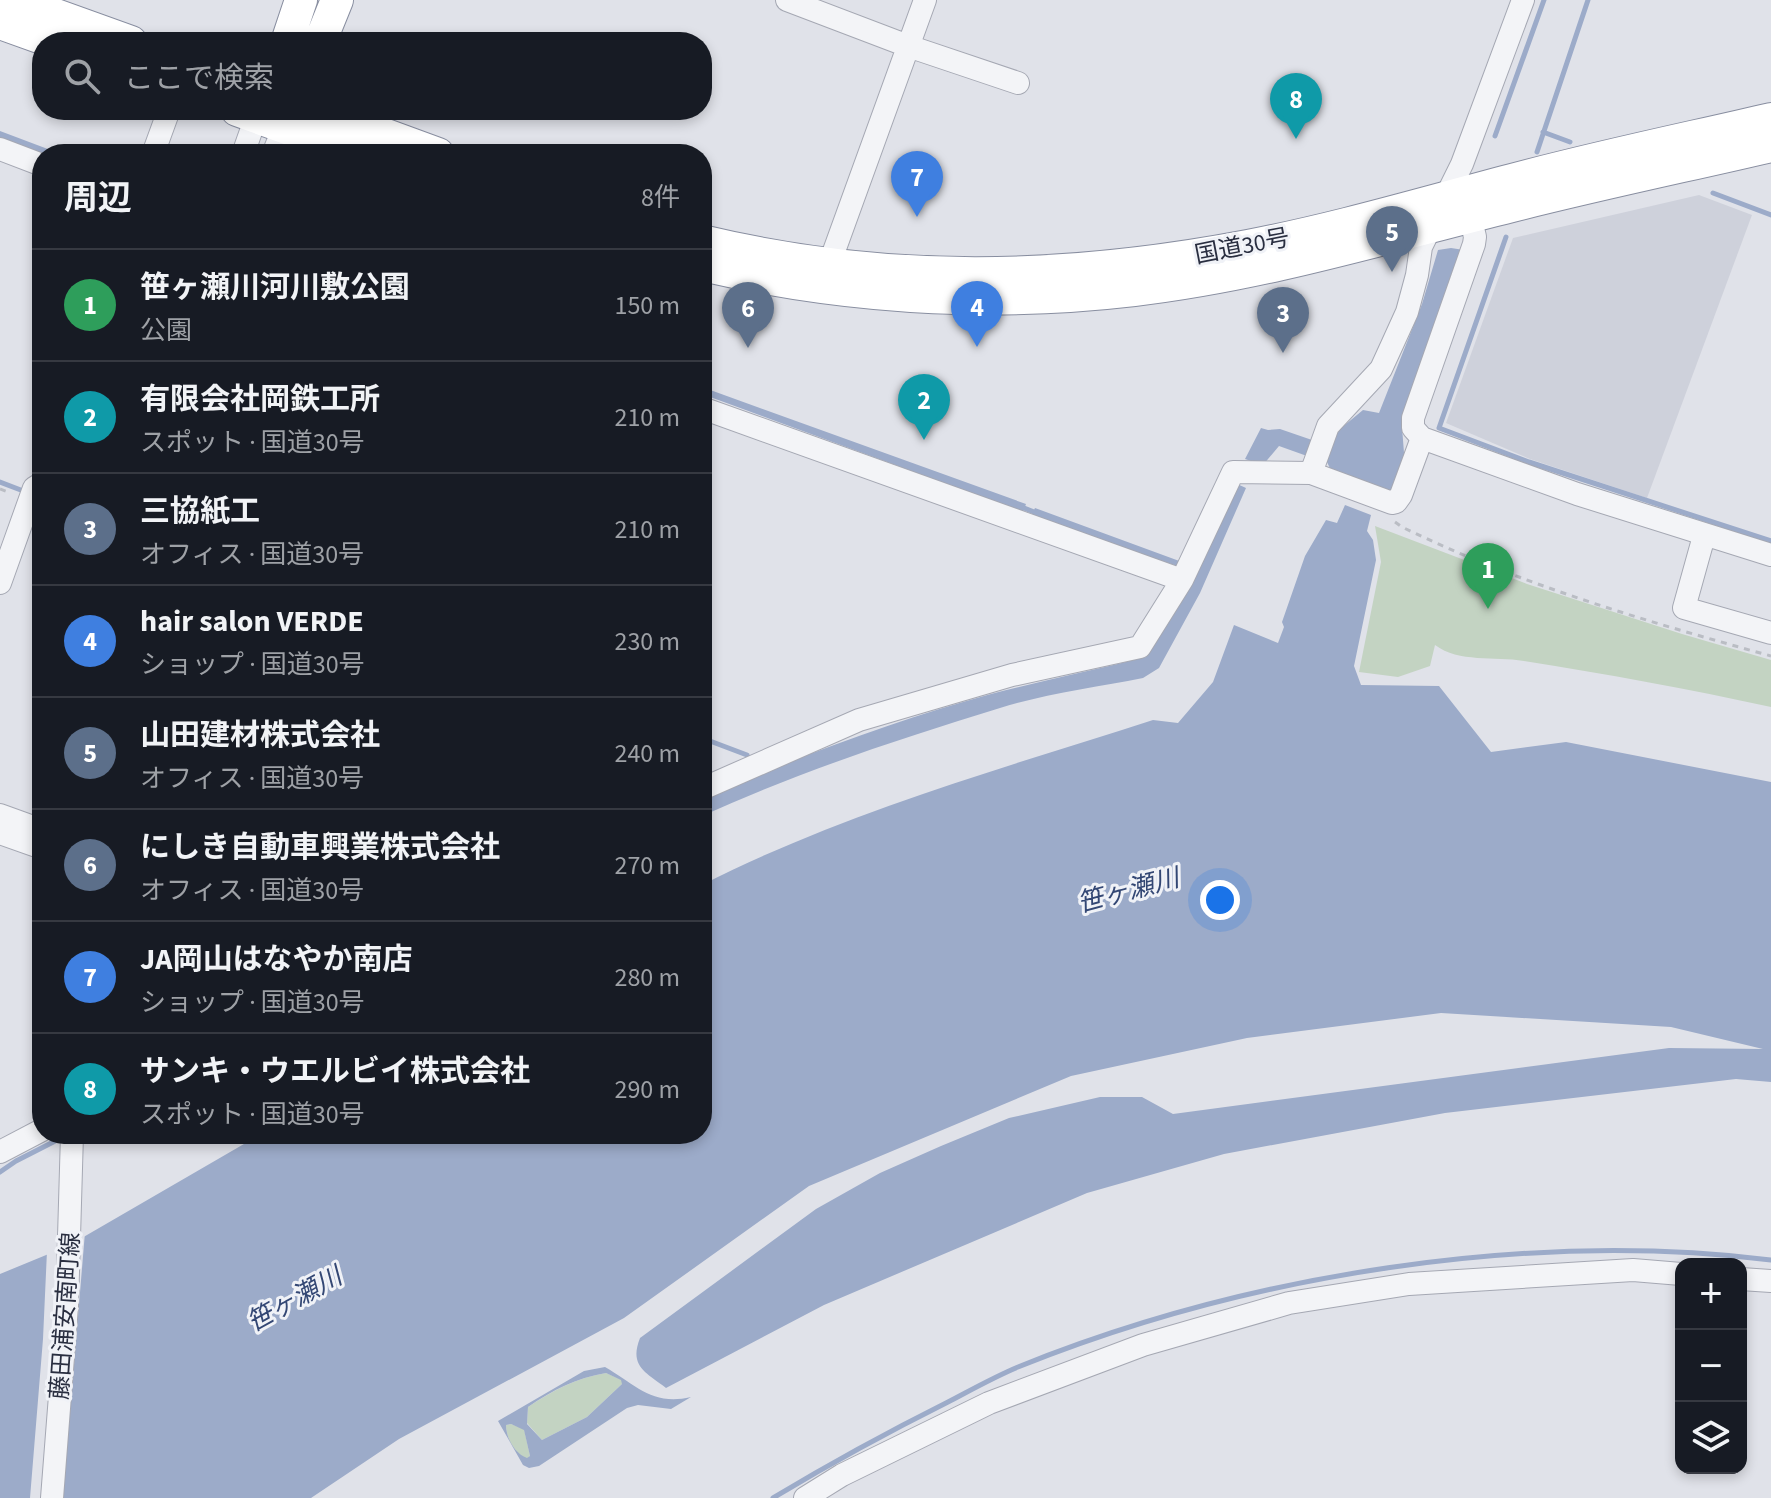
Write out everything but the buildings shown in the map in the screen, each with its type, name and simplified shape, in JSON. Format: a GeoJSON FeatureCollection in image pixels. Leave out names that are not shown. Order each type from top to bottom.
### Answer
{"type":"FeatureCollection","features":[{"type":"Feature","properties":{"kind":"highway"},"geometry":{"type":"LineString","coordinates":[[14,0],[103,32]]}},
{"type":"Feature","properties":{"kind":"highway"},"geometry":{"type":"LineString","coordinates":[[290,32],[301,0]]}},
{"type":"Feature","properties":{"kind":"highway"},"geometry":{"type":"LineString","coordinates":[[324,32],[337,0]]}},
{"type":"Feature","properties":{"kind":"highway"},"geometry":{"type":"LineString","coordinates":[[0,23],[32,34]]}},
{"type":"Feature","properties":{"kind":"highway","name":"国道30号"},"geometry":{"type":"LineString","coordinates":[[712,267],[809,286],[871,293],[985,298],[1134,290],[1245,271],[1431,227],[1460,202],[1771,119]]}},
{"type":"Feature","properties":{"kind":"highway"},"geometry":{"type":"LineString","coordinates":[[345,120],[411,144]]}},
{"type":"Feature","properties":{"kind":"highway"},"geometry":{"type":"LineString","coordinates":[[267,121],[331,144]]}},
{"type":"Feature","properties":{"kind":"highway","name":"国道30号"},"geometry":{"type":"LineString","coordinates":[[712,244],[749,253],[829,265],[926,274],[1053,272],[1178,258],[1250,246],[1377,217],[1771,146]]}},
{"type":"Feature","properties":{"kind":"street"},"geometry":{"type":"LineString","coordinates":[[787,0],[1018,83]]}},
{"type":"Feature","properties":{"kind":"street"},"geometry":{"type":"LineString","coordinates":[[829,265],[925,0]]}},
{"type":"Feature","properties":{"kind":"street"},"geometry":{"type":"LineString","coordinates":[[1523,0],[1462,164],[1460,202],[1474,244],[1413,418],[1413,428],[1422,438],[1577,494],[1771,555]]}},
{"type":"Feature","properties":{"kind":"street"},"geometry":{"type":"LineString","coordinates":[[157,144],[165,120]]}},
{"type":"Feature","properties":{"kind":"street"},"geometry":{"type":"LineString","coordinates":[[250,144],[267,121]]}},
{"type":"Feature","properties":{"kind":"street"},"geometry":{"type":"LineString","coordinates":[[0,149],[32,161]]}},
{"type":"Feature","properties":{"kind":"street"},"geometry":{"type":"LineString","coordinates":[[1313,467],[1323,437],[1335,417],[1381,369],[1407,312],[1421,247],[1431,227]]}},
{"type":"Feature","properties":{"kind":"street"},"geometry":{"type":"LineString","coordinates":[[712,411],[1185,572]]}},
{"type":"Feature","properties":{"kind":"street"},"geometry":{"type":"LineString","coordinates":[[712,785],[859,720],[1012,675],[1140,647],[1185,572],[1233,472],[1313,467],[1347,488],[1396,502],[1422,438]]}},
{"type":"Feature","properties":{"kind":"street"},"geometry":{"type":"LineString","coordinates":[[0,583],[32,500]]}},
{"type":"Feature","properties":{"kind":"street"},"geometry":{"type":"LineString","coordinates":[[1704,536],[1684,608],[1771,633]]}},
{"type":"Feature","properties":{"kind":"street"},"geometry":{"type":"LineString","coordinates":[[0,815],[32,827]]}},
{"type":"Feature","properties":{"kind":"street"},"geometry":{"type":"LineString","coordinates":[[0,833],[32,844]]}},
{"type":"Feature","properties":{"kind":"street"},"geometry":{"type":"LineString","coordinates":[[0,1152],[32,1135]]}},
{"type":"Feature","properties":{"kind":"street","name":"藤田浦安南町線"},"geometry":{"type":"LineString","coordinates":[[52,1498],[67,1306],[72,1144]]}},
{"type":"Feature","properties":{"kind":"street"},"geometry":{"type":"LineString","coordinates":[[805,1498],[842,1475],[989,1403],[1143,1345],[1289,1303],[1409,1284],[1633,1270],[1675,1274]]}},
{"type":"Feature","properties":{"kind":"street"},"geometry":{"type":"LineString","coordinates":[[1747,1279],[1771,1281]]}},
{"type":"Feature","properties":{"kind":"path"},"geometry":{"type":"LineString","coordinates":[[1389,502],[1394,520],[1402,527],[1462,556],[1681,631],[1771,656]]}},
{"type":"Feature","properties":{"kind":"shaded area"},"geometry":{"type":"Polygon","coordinates":[[[1699,195],[1752,215],[1647,498],[1530,459],[1446,423],[1513,238],[1699,195]]]}},
{"type":"Feature","properties":{"kind":"green space"},"geometry":{"type":"Polygon","coordinates":[[[1375,526],[1527,584],[1771,660],[1771,707],[1555,666],[1466,657],[1435,645],[1430,666],[1398,677],[1359,672],[1381,562],[1375,526]]]}},
{"type":"Feature","properties":{"kind":"green space"},"geometry":{"type":"Polygon","coordinates":[[[606,1373],[622,1380],[622,1384],[587,1417],[542,1440],[527,1423],[528,1407],[575,1381],[606,1373]]]}},
{"type":"Feature","properties":{"kind":"green space"},"geometry":{"type":"Polygon","coordinates":[[[506,1425],[524,1429],[530,1456],[527,1459],[509,1440],[506,1425]]]}},
{"type":"Feature","properties":{"kind":"water"},"geometry":{"type":"Polygon","coordinates":[[[0,131],[34,144],[32,151],[0,140],[0,131]]]}},
{"type":"Feature","properties":{"kind":"water"},"geometry":{"type":"Polygon","coordinates":[[[1438,250],[1464,250],[1402,427],[1405,466],[1391,493],[1336,481],[1327,462],[1322,460],[1340,429],[1363,410],[1379,413],[1422,304],[1438,250]]]}},
{"type":"Feature","properties":{"kind":"water"},"geometry":{"type":"Polygon","coordinates":[[[712,391],[1026,504],[1023,512],[712,398],[712,391]]]}},
{"type":"Feature","properties":{"kind":"water"},"geometry":{"type":"Polygon","coordinates":[[[1261,428],[1280,429],[1312,440],[1307,456],[1279,446],[1263,465],[1245,459],[1261,428]]]}},
{"type":"Feature","properties":{"kind":"water"},"geometry":{"type":"Polygon","coordinates":[[[1235,483],[1246,488],[1200,593],[1159,668],[1143,678],[1017,703],[962,720],[812,771],[712,812],[712,794],[845,741],[991,694],[1146,657],[1235,483]]]}},
{"type":"Feature","properties":{"kind":"water","name":"笹ヶ瀬川"},"geometry":{"type":"Polygon","coordinates":[[[1345,505],[1371,515],[1367,531],[1373,540],[1376,560],[1354,666],[1361,685],[1439,686],[1491,752],[1566,742],[1771,782],[1771,1082],[1736,1079],[1445,1113],[1224,1154],[1087,1193],[824,1305],[666,1388],[641,1368],[636,1355],[640,1338],[816,1209],[880,1173],[1009,1118],[1100,1097],[1142,1097],[1173,1114],[1669,1048],[1763,1049],[1671,1027],[1441,1013],[1247,1038],[1071,1076],[809,1186],[624,1318],[399,1439],[311,1498],[0,1498],[0,1274],[68,1246],[244,1144],[712,1144],[712,880],[811,835],[981,774],[1153,720],[1178,723],[1213,682],[1234,625],[1278,643],[1284,627],[1282,622],[1305,556],[1326,520],[1337,523],[1345,505]]]}},
{"type":"Feature","properties":{"kind":"water"},"geometry":{"type":"Polygon","coordinates":[[[1035,508],[1182,562],[1180,567],[1031,516],[1035,508]]]}},
{"type":"Feature","properties":{"kind":"water"},"geometry":{"type":"Polygon","coordinates":[[[605,1367],[655,1396],[665,1399],[691,1397],[671,1409],[638,1405],[627,1408],[539,1466],[529,1468],[523,1465],[498,1421],[584,1371],[605,1367]],[[606,1373],[575,1381],[537,1401],[528,1407],[527,1424],[542,1440],[587,1417],[622,1384],[621,1380],[606,1373]],[[506,1425],[509,1440],[527,1458],[530,1456],[524,1430],[506,1425]]]}},
{"type":"Feature","properties":{"kind":"pier"},"geometry":{"type":"Polygon","coordinates":[[[85,1232],[63,1498],[30,1498],[47,1251],[85,1232]]]}},
{"type":"Feature","properties":{"kind":"waterway"},"geometry":{"type":"LineString","coordinates":[[1495,136],[1544,0]]}},
{"type":"Feature","properties":{"kind":"waterway"},"geometry":{"type":"LineString","coordinates":[[1537,152],[1588,0]]}},
{"type":"Feature","properties":{"kind":"waterway"},"geometry":{"type":"LineString","coordinates":[[1543,132],[1570,142]]}},
{"type":"Feature","properties":{"kind":"waterway"},"geometry":{"type":"LineString","coordinates":[[1713,193],[1771,215]]}},
{"type":"Feature","properties":{"kind":"waterway"},"geometry":{"type":"LineString","coordinates":[[1506,237],[1439,428],[1529,462],[1771,541]]}},
{"type":"Feature","properties":{"kind":"waterway"},"geometry":{"type":"LineString","coordinates":[[0,482],[26,492]]}},
{"type":"Feature","properties":{"kind":"waterway"},"geometry":{"type":"LineString","coordinates":[[1019,506],[1039,514]]}},
{"type":"Feature","properties":{"kind":"waterway"},"geometry":{"type":"LineString","coordinates":[[712,742],[747,755]]}},
{"type":"Feature","properties":{"kind":"waterway"},"geometry":{"type":"LineString","coordinates":[[0,1172],[49,1144]]}},
{"type":"Feature","properties":{"kind":"waterway"},"geometry":{"type":"LineString","coordinates":[[773,1498],[882,1436],[1009,1371],[1106,1335],[1197,1307],[1292,1285],[1388,1268],[1485,1256],[1582,1251],[1678,1252],[1771,1260]]}},
{"type":"Feature","properties":{"kind":"place","name":"サンキ・ウエルビイ株式会社"},"geometry":{"type":"Point","coordinates":[1296,139]}},
{"type":"Feature","properties":{"kind":"place","name":"JA岡山はなやか南店"},"geometry":{"type":"Point","coordinates":[917,217]}},
{"type":"Feature","properties":{"kind":"place","name":"山田建材株式会社"},"geometry":{"type":"Point","coordinates":[1392,272]}},
{"type":"Feature","properties":{"kind":"place","name":"hair salon VERDE"},"geometry":{"type":"Point","coordinates":[977,347]}},
{"type":"Feature","properties":{"kind":"place","name":"にしき自動車興業株式会社"},"geometry":{"type":"Point","coordinates":[748,348]}},
{"type":"Feature","properties":{"kind":"place","name":"三協紙工"},"geometry":{"type":"Point","coordinates":[1283,353]}},
{"type":"Feature","properties":{"kind":"place","name":"有限会社岡鉄工所"},"geometry":{"type":"Point","coordinates":[924,440]}},
{"type":"Feature","properties":{"kind":"place","name":"笹ヶ瀬川河川敷公園"},"geometry":{"type":"Point","coordinates":[1488,609]}}]}
